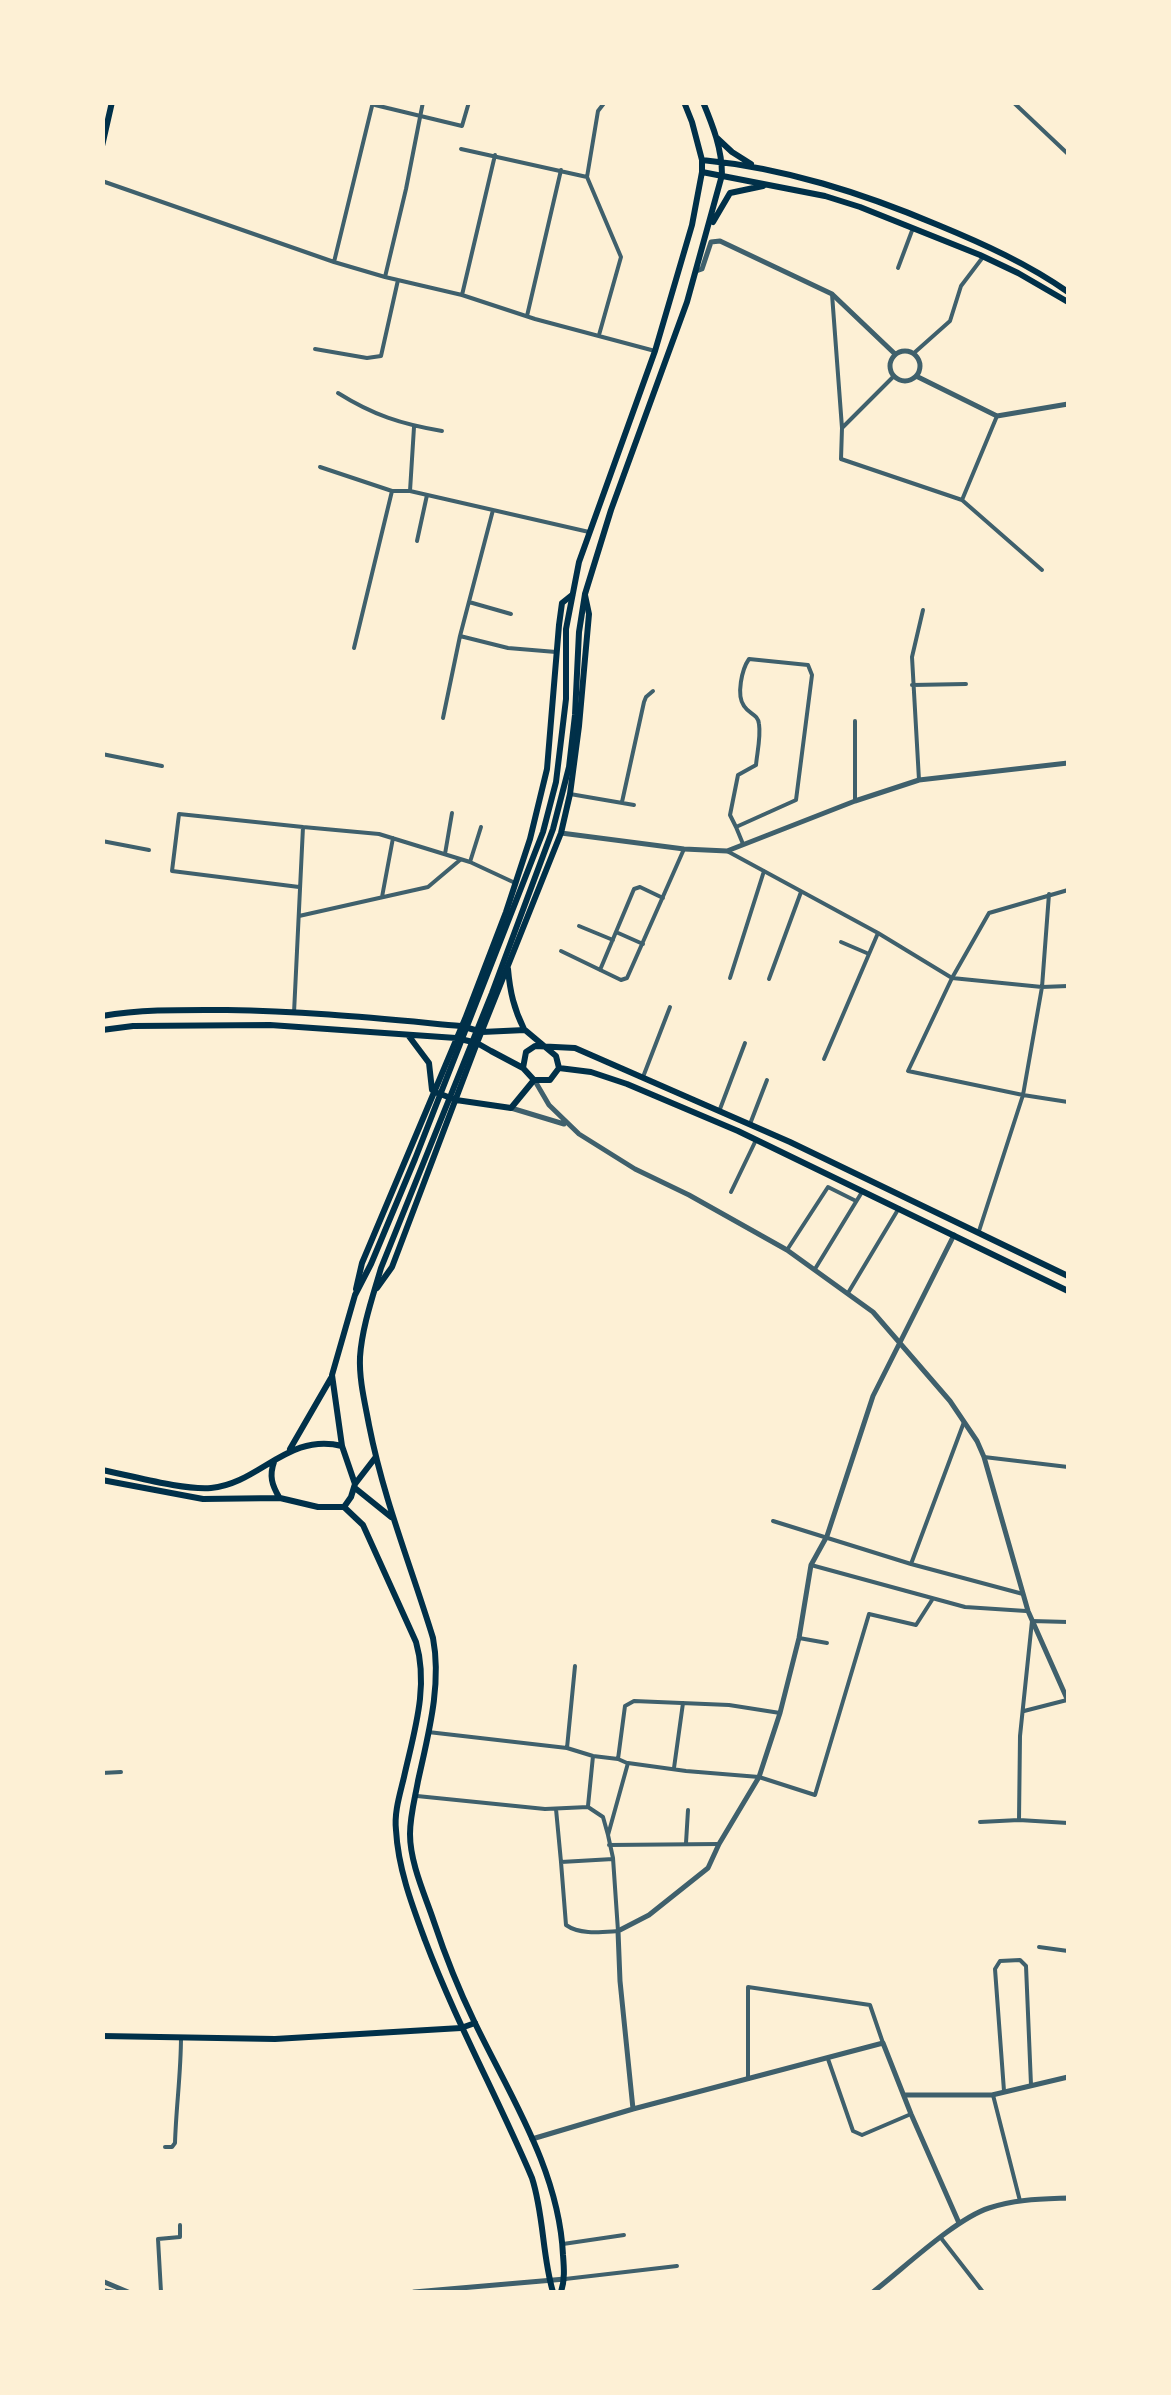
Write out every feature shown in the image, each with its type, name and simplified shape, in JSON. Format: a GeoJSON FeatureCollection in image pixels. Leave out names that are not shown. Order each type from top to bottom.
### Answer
{"type":"FeatureCollection","features":[{"type":"Feature","properties":{"kind":"main road"},"geometry":{"type":"LineString","coordinates":[[102,146],[112,102]]}},
{"type":"Feature","properties":{"kind":"main road"},"geometry":{"type":"LineString","coordinates":[[356,1295],[447,1080],[543,832],[556,782],[566,699],[566,629],[579,562],[655,351],[692,226],[702,160],[684,102]]}},
{"type":"Feature","properties":{"kind":"main road"},"geometry":{"type":"LineString","coordinates":[[562,2292],[563,2244],[556,2198],[532,2139],[475,2023],[435,1925],[411,1847],[411,1819],[437,1676],[435,1648],[376,1458],[360,1355],[381,1268],[492,993],[553,829],[569,767],[585,594],[696,271],[722,174],[716,138],[703,102]]}},
{"type":"Feature","properties":{"kind":"main road"},"geometry":{"type":"LineString","coordinates":[[716,138],[755,166]]}},
{"type":"Feature","properties":{"kind":"main road"},"geometry":{"type":"LineString","coordinates":[[702,160],[755,166],[842,188],[997,250],[1068,292]]}},
{"type":"Feature","properties":{"kind":"main road"},"geometry":{"type":"LineString","coordinates":[[702,172],[825,196],[860,207],[983,256],[1068,302]]}},
{"type":"Feature","properties":{"kind":"main road"},"geometry":{"type":"LineString","coordinates":[[707,232],[730,194],[769,184]]}},
{"type":"Feature","properties":{"kind":"main road"},"geometry":{"type":"LineString","coordinates":[[372,1294],[392,1267],[476,1043],[561,833],[579,726],[589,614],[585,594]]}},
{"type":"Feature","properties":{"kind":"main road"},"geometry":{"type":"LineString","coordinates":[[102,1470],[211,1488],[233,1482],[289,1450],[332,1375],[362,1263],[462,1026],[516,884],[546,769],[562,604],[572,595]]}},
{"type":"Feature","properties":{"kind":"main road"},"geometry":{"type":"LineString","coordinates":[[508,968],[510,994],[524,1030],[556,1056],[559,1068]]}},
{"type":"Feature","properties":{"kind":"main road"},"geometry":{"type":"LineString","coordinates":[[102,1016],[172,1010],[294,1013],[462,1026],[482,1032],[524,1030]]}},
{"type":"Feature","properties":{"kind":"main road"},"geometry":{"type":"LineString","coordinates":[[119,1013],[120,1028]]}},
{"type":"Feature","properties":{"kind":"main road"},"geometry":{"type":"LineString","coordinates":[[102,1030],[270,1025],[456,1038],[476,1043],[523,1068],[534,1080],[550,1080],[559,1068]]}},
{"type":"Feature","properties":{"kind":"main road"},"geometry":{"type":"LineString","coordinates":[[407,1034],[429,1063],[432,1091]]}},
{"type":"Feature","properties":{"kind":"main road"},"geometry":{"type":"LineString","coordinates":[[523,1068],[526,1052],[535,1046],[576,1048],[750,1124],[1037,1257],[1068,1276]]}},
{"type":"Feature","properties":{"kind":"main road"},"geometry":{"type":"LineString","coordinates":[[559,1068],[591,1072],[627,1084],[756,1140],[1068,1292]]}},
{"type":"Feature","properties":{"kind":"main road"},"geometry":{"type":"LineString","coordinates":[[432,1091],[456,1100],[511,1108],[534,1080]]}},
{"type":"Feature","properties":{"kind":"main road"},"geometry":{"type":"LineString","coordinates":[[332,1375],[342,1446],[355,1486],[392,1518]]}},
{"type":"Feature","properties":{"kind":"main road"},"geometry":{"type":"LineString","coordinates":[[289,1450],[318,1444],[342,1446]]}},
{"type":"Feature","properties":{"kind":"main road"},"geometry":{"type":"LineString","coordinates":[[344,1507],[376,1458]]}},
{"type":"Feature","properties":{"kind":"main road"},"geometry":{"type":"LineString","coordinates":[[274,1462],[272,1486],[280,1498]]}},
{"type":"Feature","properties":{"kind":"main road"},"geometry":{"type":"LineString","coordinates":[[102,1480],[203,1498],[280,1498],[318,1508],[344,1507],[363,1525],[422,1661],[420,1702],[397,1806],[398,1851],[443,1987],[532,2178],[553,2292]]}},
{"type":"Feature","properties":{"kind":"main road"},"geometry":{"type":"LineString","coordinates":[[102,2036],[275,2039],[461,2028],[475,2023]]}},
{"type":"Feature","properties":{"kind":"street"},"geometry":{"type":"LineString","coordinates":[[385,277],[423,102]]}},
{"type":"Feature","properties":{"kind":"street"},"geometry":{"type":"LineString","coordinates":[[334,262],[373,103],[462,126],[469,102]]}},
{"type":"Feature","properties":{"kind":"street"},"geometry":{"type":"LineString","coordinates":[[599,335],[621,257],[588,176],[598,111],[605,102]]}},
{"type":"Feature","properties":{"kind":"street"},"geometry":{"type":"LineString","coordinates":[[1013,102],[1068,154]]}},
{"type":"Feature","properties":{"kind":"street"},"geometry":{"type":"LineString","coordinates":[[461,148],[588,176]]}},
{"type":"Feature","properties":{"kind":"street"},"geometry":{"type":"LineString","coordinates":[[462,295],[495,155]]}},
{"type":"Feature","properties":{"kind":"street"},"geometry":{"type":"LineString","coordinates":[[527,316],[561,170]]}},
{"type":"Feature","properties":{"kind":"street"},"geometry":{"type":"LineString","coordinates":[[102,181],[334,262],[655,351]]}},
{"type":"Feature","properties":{"kind":"street"},"geometry":{"type":"LineString","coordinates":[[898,268],[913,228]]}},
{"type":"Feature","properties":{"kind":"street"},"geometry":{"type":"LineString","coordinates":[[696,271],[702,270],[708,246],[717,240],[832,294],[895,354]]}},
{"type":"Feature","properties":{"kind":"street"},"geometry":{"type":"LineString","coordinates":[[914,353],[950,321],[960,286],[983,256]]}},
{"type":"Feature","properties":{"kind":"street"},"geometry":{"type":"LineString","coordinates":[[316,349],[367,358],[381,356],[398,280]]}},
{"type":"Feature","properties":{"kind":"street"},"geometry":{"type":"LineString","coordinates":[[832,294],[841,459],[962,500],[1042,570]]}},
{"type":"Feature","properties":{"kind":"street"},"geometry":{"type":"LineString","coordinates":[[916,376],[920,365],[914,353],[905,350],[895,354],[890,366],[894,376],[903,381],[916,376],[997,416],[1068,404]]}},
{"type":"Feature","properties":{"kind":"street"},"geometry":{"type":"LineString","coordinates":[[842,428],[894,376]]}},
{"type":"Feature","properties":{"kind":"street"},"geometry":{"type":"LineString","coordinates":[[338,393],[369,412],[442,431]]}},
{"type":"Feature","properties":{"kind":"street"},"geometry":{"type":"LineString","coordinates":[[962,500],[997,416]]}},
{"type":"Feature","properties":{"kind":"street"},"geometry":{"type":"LineString","coordinates":[[410,492],[414,426]]}},
{"type":"Feature","properties":{"kind":"street"},"geometry":{"type":"LineString","coordinates":[[320,467],[392,491],[427,495],[589,532]]}},
{"type":"Feature","properties":{"kind":"street"},"geometry":{"type":"LineString","coordinates":[[354,648],[392,491]]}},
{"type":"Feature","properties":{"kind":"street"},"geometry":{"type":"LineString","coordinates":[[417,541],[427,495]]}},
{"type":"Feature","properties":{"kind":"street"},"geometry":{"type":"LineString","coordinates":[[444,718],[460,636],[493,510]]}},
{"type":"Feature","properties":{"kind":"street"},"geometry":{"type":"LineString","coordinates":[[469,602],[511,614]]}},
{"type":"Feature","properties":{"kind":"street"},"geometry":{"type":"LineString","coordinates":[[920,780],[912,656],[923,610]]}},
{"type":"Feature","properties":{"kind":"street"},"geometry":{"type":"LineString","coordinates":[[460,636],[508,648],[556,652]]}},
{"type":"Feature","properties":{"kind":"street"},"geometry":{"type":"LineString","coordinates":[[736,827],[796,800],[812,675],[808,665],[749,659],[744,665],[741,697],[759,723],[756,765],[738,775],[730,814],[744,845]]}},
{"type":"Feature","properties":{"kind":"street"},"geometry":{"type":"LineString","coordinates":[[912,686],[966,684]]}},
{"type":"Feature","properties":{"kind":"street"},"geometry":{"type":"LineString","coordinates":[[622,802],[644,702],[653,691]]}},
{"type":"Feature","properties":{"kind":"street"},"geometry":{"type":"LineString","coordinates":[[854,800],[856,721]]}},
{"type":"Feature","properties":{"kind":"street"},"geometry":{"type":"LineString","coordinates":[[102,754],[162,766]]}},
{"type":"Feature","properties":{"kind":"street"},"geometry":{"type":"LineString","coordinates":[[561,833],[684,850],[727,851],[854,800],[920,780],[1068,763]]}},
{"type":"Feature","properties":{"kind":"street"},"geometry":{"type":"LineString","coordinates":[[570,794],[634,805]]}},
{"type":"Feature","properties":{"kind":"street"},"geometry":{"type":"LineString","coordinates":[[445,854],[452,813]]}},
{"type":"Feature","properties":{"kind":"street"},"geometry":{"type":"LineString","coordinates":[[300,887],[172,870],[179,814],[379,834],[470,862],[516,884]]}},
{"type":"Feature","properties":{"kind":"street"},"geometry":{"type":"LineString","coordinates":[[294,1013],[303,827]]}},
{"type":"Feature","properties":{"kind":"street"},"geometry":{"type":"LineString","coordinates":[[470,862],[481,827]]}},
{"type":"Feature","properties":{"kind":"street"},"geometry":{"type":"LineString","coordinates":[[382,897],[393,838]]}},
{"type":"Feature","properties":{"kind":"street"},"geometry":{"type":"LineString","coordinates":[[102,841],[149,850]]}},
{"type":"Feature","properties":{"kind":"street"},"geometry":{"type":"LineString","coordinates":[[561,951],[624,980],[684,850]]}},
{"type":"Feature","properties":{"kind":"street"},"geometry":{"type":"LineString","coordinates":[[727,851],[952,978],[1068,986]]}},
{"type":"Feature","properties":{"kind":"street"},"geometry":{"type":"LineString","coordinates":[[299,916],[428,887],[460,860]]}},
{"type":"Feature","properties":{"kind":"street"},"geometry":{"type":"LineString","coordinates":[[730,978],[764,871]]}},
{"type":"Feature","properties":{"kind":"street"},"geometry":{"type":"LineString","coordinates":[[600,970],[634,889],[663,898]]}},
{"type":"Feature","properties":{"kind":"street"},"geometry":{"type":"LineString","coordinates":[[1068,890],[989,914],[952,978],[908,1070],[1068,1102]]}},
{"type":"Feature","properties":{"kind":"street"},"geometry":{"type":"LineString","coordinates":[[769,978],[801,892]]}},
{"type":"Feature","properties":{"kind":"street"},"geometry":{"type":"LineString","coordinates":[[979,1231],[1024,1096],[1042,987],[1049,894]]}},
{"type":"Feature","properties":{"kind":"street"},"geometry":{"type":"LineString","coordinates":[[579,926],[613,940]]}},
{"type":"Feature","properties":{"kind":"street"},"geometry":{"type":"LineString","coordinates":[[616,932],[642,944]]}},
{"type":"Feature","properties":{"kind":"street"},"geometry":{"type":"LineString","coordinates":[[824,1059],[878,933]]}},
{"type":"Feature","properties":{"kind":"street"},"geometry":{"type":"LineString","coordinates":[[841,942],[869,954]]}},
{"type":"Feature","properties":{"kind":"street"},"geometry":{"type":"LineString","coordinates":[[643,1078],[670,1007]]}},
{"type":"Feature","properties":{"kind":"street"},"geometry":{"type":"LineString","coordinates":[[719,1111],[745,1044]]}},
{"type":"Feature","properties":{"kind":"street"},"geometry":{"type":"LineString","coordinates":[[534,1080],[549,1105],[579,1134],[816,1269],[873,1312],[924,1367],[984,1457],[1028,1611],[1068,1700],[1024,1711]]}},
{"type":"Feature","properties":{"kind":"street"},"geometry":{"type":"LineString","coordinates":[[750,1124],[767,1080]]}},
{"type":"Feature","properties":{"kind":"street"},"geometry":{"type":"LineString","coordinates":[[511,1108],[567,1124]]}},
{"type":"Feature","properties":{"kind":"street"},"geometry":{"type":"LineString","coordinates":[[731,1192],[756,1140]]}},
{"type":"Feature","properties":{"kind":"street"},"geometry":{"type":"LineString","coordinates":[[786,1250],[828,1187],[856,1201]]}},
{"type":"Feature","properties":{"kind":"street"},"geometry":{"type":"LineString","coordinates":[[816,1269],[862,1191]]}},
{"type":"Feature","properties":{"kind":"street"},"geometry":{"type":"LineString","coordinates":[[848,1294],[899,1208]]}},
{"type":"Feature","properties":{"kind":"street"},"geometry":{"type":"LineString","coordinates":[[556,1809],[566,1925],[571,1929],[618,1931],[648,1915],[708,1868],[758,1777],[780,1713],[811,1565],[827,1536],[873,1396],[954,1235]]}},
{"type":"Feature","properties":{"kind":"street"},"geometry":{"type":"LineString","coordinates":[[912,1564],[964,1422]]}},
{"type":"Feature","properties":{"kind":"street"},"geometry":{"type":"LineString","coordinates":[[984,1457],[1068,1467]]}},
{"type":"Feature","properties":{"kind":"street"},"geometry":{"type":"LineString","coordinates":[[773,1520],[1024,1594]]}},
{"type":"Feature","properties":{"kind":"street"},"geometry":{"type":"LineString","coordinates":[[811,1565],[965,1607],[1028,1611]]}},
{"type":"Feature","properties":{"kind":"street"},"geometry":{"type":"LineString","coordinates":[[428,1732],[566,1748],[628,1764],[758,1777],[815,1795],[869,1614],[916,1625],[932,1600]]}},
{"type":"Feature","properties":{"kind":"street"},"geometry":{"type":"LineString","coordinates":[[1032,1621],[1068,1622]]}},
{"type":"Feature","properties":{"kind":"street"},"geometry":{"type":"LineString","coordinates":[[1019,1820],[1020,1736],[1032,1621]]}},
{"type":"Feature","properties":{"kind":"street"},"geometry":{"type":"LineString","coordinates":[[798,1638],[828,1643]]}},
{"type":"Feature","properties":{"kind":"street"},"geometry":{"type":"LineString","coordinates":[[566,1748],[575,1666]]}},
{"type":"Feature","properties":{"kind":"street"},"geometry":{"type":"LineString","coordinates":[[618,1759],[626,1706],[634,1701],[729,1705],[780,1713]]}},
{"type":"Feature","properties":{"kind":"street"},"geometry":{"type":"LineString","coordinates":[[674,1770],[683,1703]]}},
{"type":"Feature","properties":{"kind":"street"},"geometry":{"type":"LineString","coordinates":[[588,1808],[593,1756]]}},
{"type":"Feature","properties":{"kind":"street"},"geometry":{"type":"LineString","coordinates":[[608,1835],[628,1764]]}},
{"type":"Feature","properties":{"kind":"street"},"geometry":{"type":"LineString","coordinates":[[102,1774],[121,1772]]}},
{"type":"Feature","properties":{"kind":"street"},"geometry":{"type":"LineString","coordinates":[[415,1796],[525,1808],[588,1808],[602,1817],[613,1858],[633,2109]]}},
{"type":"Feature","properties":{"kind":"street"},"geometry":{"type":"LineString","coordinates":[[686,1843],[688,1810]]}},
{"type":"Feature","properties":{"kind":"street"},"geometry":{"type":"LineString","coordinates":[[980,1822],[1068,1824]]}},
{"type":"Feature","properties":{"kind":"street"},"geometry":{"type":"LineString","coordinates":[[609,1845],[719,1844]]}},
{"type":"Feature","properties":{"kind":"street"},"geometry":{"type":"LineString","coordinates":[[561,1862],[613,1858]]}},
{"type":"Feature","properties":{"kind":"street"},"geometry":{"type":"LineString","coordinates":[[1039,1948],[1068,1951]]}},
{"type":"Feature","properties":{"kind":"street"},"geometry":{"type":"LineString","coordinates":[[1004,2092],[995,1969],[1000,1961],[1020,1960],[1026,1966],[1032,2085]]}},
{"type":"Feature","properties":{"kind":"street"},"geometry":{"type":"LineString","coordinates":[[748,2079],[748,1988],[870,2005],[903,2095],[959,2224]]}},
{"type":"Feature","properties":{"kind":"street"},"geometry":{"type":"LineString","coordinates":[[165,2147],[175,2144],[181,2038]]}},
{"type":"Feature","properties":{"kind":"street"},"geometry":{"type":"LineString","coordinates":[[532,2139],[884,2043]]}},
{"type":"Feature","properties":{"kind":"street"},"geometry":{"type":"LineString","coordinates":[[828,2058],[856,2134],[911,2114]]}},
{"type":"Feature","properties":{"kind":"street"},"geometry":{"type":"LineString","coordinates":[[903,2095],[993,2095],[1068,2079]]}},
{"type":"Feature","properties":{"kind":"street"},"geometry":{"type":"LineString","coordinates":[[993,2095],[1020,2200]]}},
{"type":"Feature","properties":{"kind":"street"},"geometry":{"type":"LineString","coordinates":[[873,2292],[959,2224],[991,2207],[1020,2200],[1068,2198]]}},
{"type":"Feature","properties":{"kind":"street"},"geometry":{"type":"LineString","coordinates":[[160,2292],[158,2239],[180,2237],[180,2224]]}},
{"type":"Feature","properties":{"kind":"street"},"geometry":{"type":"LineString","coordinates":[[563,2244],[624,2235]]}},
{"type":"Feature","properties":{"kind":"street"},"geometry":{"type":"LineString","coordinates":[[940,2238],[983,2292]]}},
{"type":"Feature","properties":{"kind":"street"},"geometry":{"type":"LineString","coordinates":[[414,2292],[677,2266]]}},
{"type":"Feature","properties":{"kind":"street"},"geometry":{"type":"LineString","coordinates":[[102,2280],[115,2290]]}},
{"type":"Feature","properties":{"kind":"street"},"geometry":{"type":"LineString","coordinates":[[102,2290],[128,2292]]}}]}
